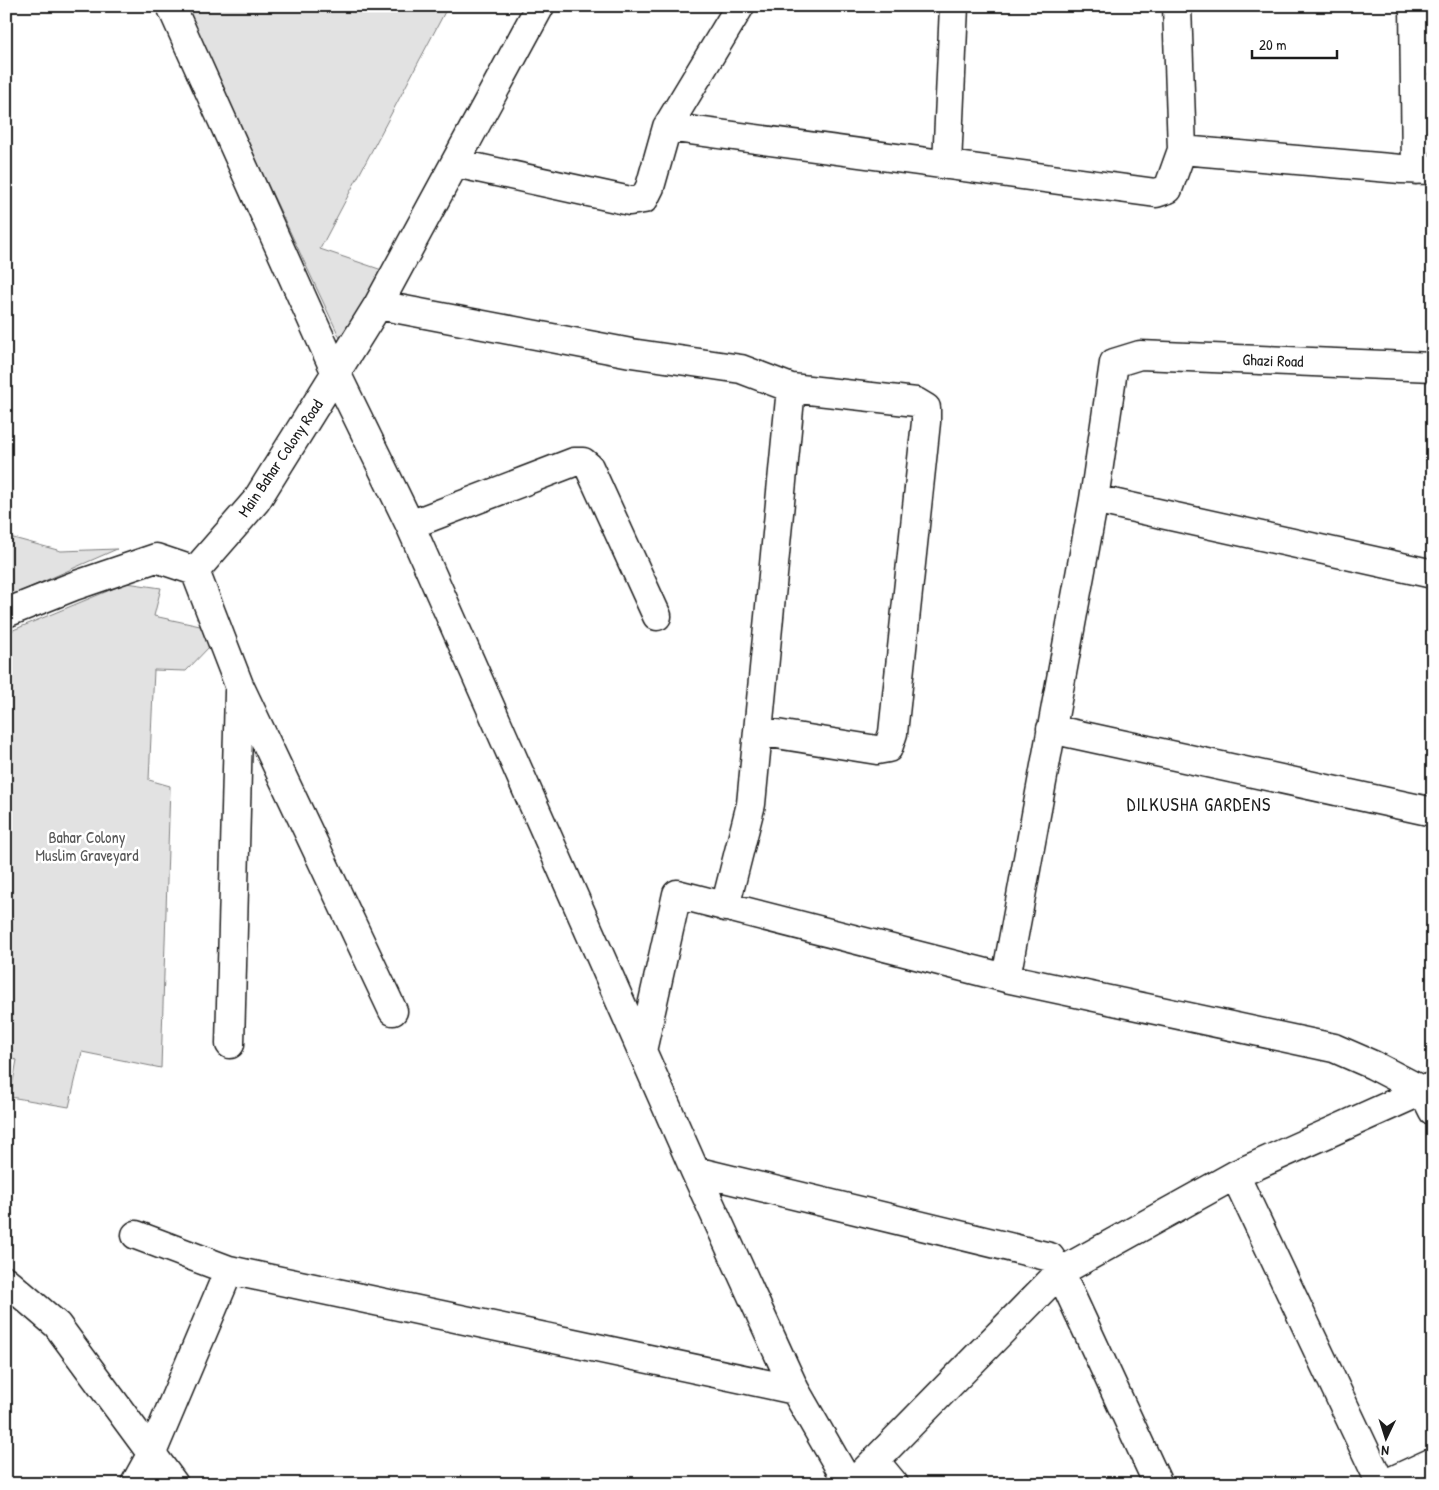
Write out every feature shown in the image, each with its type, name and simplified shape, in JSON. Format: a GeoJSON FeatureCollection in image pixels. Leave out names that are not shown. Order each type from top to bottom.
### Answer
{"type":"FeatureCollection","features":[{"type":"Feature","properties":{"kind":"street"},"geometry":{"type":"LineString","coordinates":[[171,6],[336,373],[410,525],[642,1052],[795,1390],[850,1484],[875,1461],[1060,1272],[1235,1175],[1429,1096]]}},
{"type":"Feature","properties":{"kind":"street","name":"Main Bahar Colony Road"},"geometry":{"type":"LineString","coordinates":[[195,570],[256,501],[378,305],[540,6]]}},
{"type":"Feature","properties":{"kind":"street"},"geometry":{"type":"LineString","coordinates":[[455,164],[630,201],[644,199],[650,187],[667,127],[740,6]]}},
{"type":"Feature","properties":{"kind":"street"},"geometry":{"type":"LineString","coordinates":[[947,165],[954,6]]}},
{"type":"Feature","properties":{"kind":"street"},"geometry":{"type":"LineString","coordinates":[[667,127],[1156,193],[1168,189],[1182,150],[1177,6]]}},
{"type":"Feature","properties":{"kind":"street"},"geometry":{"type":"LineString","coordinates":[[1182,150],[1424,170],[1414,6]]}},
{"type":"Feature","properties":{"kind":"street"},"geometry":{"type":"LineString","coordinates":[[378,305],[631,353],[741,369],[790,388],[916,402],[926,408],[893,733],[888,748],[877,750],[758,731]]}},
{"type":"Feature","properties":{"kind":"street","name":"Ghazi Road"},"geometry":{"type":"LineString","coordinates":[[1094,499],[1114,363],[1140,355],[1433,367]]}},
{"type":"Feature","properties":{"kind":"street"},"geometry":{"type":"LineString","coordinates":[[725,907],[751,804],[790,388]]}},
{"type":"Feature","properties":{"kind":"street"},"geometry":{"type":"LineString","coordinates":[[410,525],[574,462],[583,462],[589,468],[657,616]]}},
{"type":"Feature","properties":{"kind":"street"},"geometry":{"type":"LineString","coordinates":[[1006,978],[1094,499],[1433,574]]}},
{"type":"Feature","properties":{"kind":"street"},"geometry":{"type":"LineString","coordinates":[[6,613],[74,586],[156,558],[195,570],[239,686],[392,1011]]}},
{"type":"Feature","properties":{"kind":"street"},"geometry":{"type":"LineString","coordinates":[[230,1044],[239,686]]}},
{"type":"Feature","properties":{"kind":"street"},"geometry":{"type":"LineString","coordinates":[[1051,729],[1433,812]]}},
{"type":"Feature","properties":{"kind":"street"},"geometry":{"type":"LineString","coordinates":[[642,1052],[677,894],[1006,978],[1334,1048],[1373,1065],[1429,1096]]}},
{"type":"Feature","properties":{"kind":"street"},"geometry":{"type":"LineString","coordinates":[[695,1171],[1050,1257],[1060,1272],[1158,1484]]}},
{"type":"Feature","properties":{"kind":"street"},"geometry":{"type":"LineString","coordinates":[[1235,1175],[1383,1484],[1433,1462]]}},
{"type":"Feature","properties":{"kind":"street"},"geometry":{"type":"LineString","coordinates":[[136,1235],[230,1270],[795,1390]]}},
{"type":"Feature","properties":{"kind":"street"},"geometry":{"type":"LineString","coordinates":[[135,1484],[151,1455],[230,1270]]}},
{"type":"Feature","properties":{"kind":"street"},"geometry":{"type":"LineString","coordinates":[[6,1281],[57,1325],[174,1484]]}},
{"type":"Feature","properties":{"kind":"street"},"geometry":{"type":"LineString","coordinates":[[875,1461],[894,1484]]}},
{"type":"Feature","properties":{"kind":"green space"},"geometry":{"type":"Polygon","coordinates":[[[184,6],[448,6],[320,249],[385,271],[340,338],[184,6]]]}},
{"type":"Feature","properties":{"kind":"green space"},"geometry":{"type":"Polygon","coordinates":[[[6,536],[61,551],[117,549],[6,598],[6,536]]]}},
{"type":"Feature","properties":{"kind":"green space","name":"Bahar Colony Muslim Graveyard"},"geometry":{"type":"Polygon","coordinates":[[[127,583],[161,588],[154,616],[200,626],[211,645],[186,671],[154,670],[149,780],[170,786],[161,1068],[82,1052],[69,1107],[10,1097],[17,1060],[6,1058],[6,633],[127,583]]]}},
{"type":"Feature","properties":{"kind":"district","name":"DILKUSHA GARDENS"},"geometry":{"type":"Point","coordinates":[1199,805]}}]}
